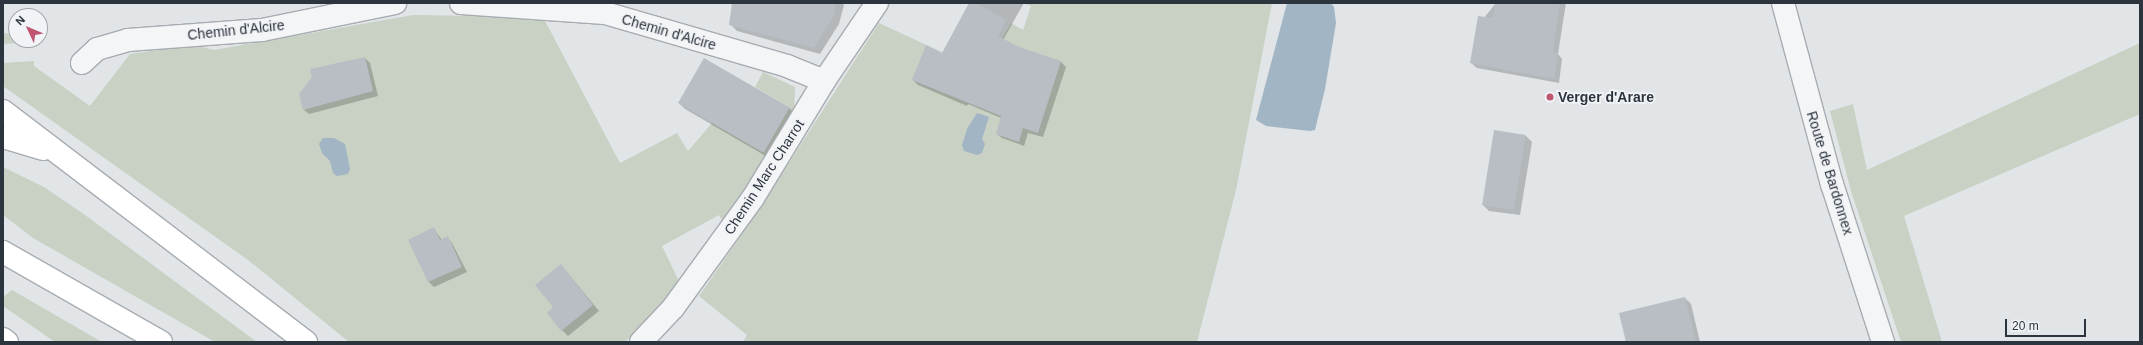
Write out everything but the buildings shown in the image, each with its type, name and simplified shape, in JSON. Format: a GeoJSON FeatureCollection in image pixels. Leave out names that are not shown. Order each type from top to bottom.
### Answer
{"type":"FeatureCollection","features":[{"type":"Feature","properties":{"kind":"highway"},"geometry":{"type":"LineString","coordinates":[[3,111],[306,342]]}},
{"type":"Feature","properties":{"kind":"highway"},"geometry":{"type":"LineString","coordinates":[[3,137],[27,143],[64,159]]}},
{"type":"Feature","properties":{"kind":"highway"},"geometry":{"type":"LineString","coordinates":[[3,252],[161,342]]}},
{"type":"Feature","properties":{"kind":"highway"},"geometry":{"type":"LineString","coordinates":[[3,339],[7,342]]}},
{"type":"Feature","properties":{"kind":"street","name":"Chemin d'Alcire"},"geometry":{"type":"LineString","coordinates":[[82,64],[97,49],[128,40],[262,30],[395,3]]}},
{"type":"Feature","properties":{"kind":"street","name":"Chemin d'Alcire"},"geometry":{"type":"LineString","coordinates":[[461,3],[605,13],[787,66],[824,81]]}},
{"type":"Feature","properties":{"kind":"street","name":"Chemin Marc Charrot"},"geometry":{"type":"LineString","coordinates":[[641,342],[673,308],[753,198],[824,81],[877,3]]}},
{"type":"Feature","properties":{"kind":"street","name":"Route de Bardonnex"},"geometry":{"type":"LineString","coordinates":[[1783,3],[1832,184],[1883,342]]}},
{"type":"Feature","properties":{"kind":"green space"},"geometry":{"type":"Polygon","coordinates":[[[1023,3],[1272,3],[1236,190],[1197,342],[743,342],[747,335],[699,296],[758,211],[879,23],[961,61],[1002,39],[1011,23],[1023,30],[1031,6],[1023,3]]]}},
{"type":"Feature","properties":{"kind":"green space"},"geometry":{"type":"Polygon","coordinates":[[[413,15],[543,17],[620,163],[677,133],[688,151],[712,123],[762,152],[789,107],[755,87],[763,72],[795,87],[794,114],[754,180],[723,223],[719,215],[662,246],[679,281],[651,318],[625,342],[349,342],[248,260],[3,86],[3,63],[34,61],[34,66],[90,106],[130,54],[193,45],[214,50],[413,15]]]}},
{"type":"Feature","properties":{"kind":"green space"},"geometry":{"type":"Polygon","coordinates":[[[3,33],[8,33],[8,44],[3,44],[3,33]]]}},
{"type":"Feature","properties":{"kind":"green space"},"geometry":{"type":"Polygon","coordinates":[[[2140,43],[2140,114],[1904,216],[1942,342],[1901,342],[1851,191],[1830,111],[1853,104],[1867,170],[2140,43]]]}},
{"type":"Feature","properties":{"kind":"green space"},"geometry":{"type":"Polygon","coordinates":[[[3,167],[44,187],[85,215],[257,342],[215,342],[33,238],[3,215],[3,167]]]}},
{"type":"Feature","properties":{"kind":"green space"},"geometry":{"type":"Polygon","coordinates":[[[12,290],[102,342],[55,342],[3,306],[3,297],[12,290]]]}},
{"type":"Feature","properties":{"kind":"water"},"geometry":{"type":"Polygon","coordinates":[[[1287,3],[1331,3],[1334,7],[1336,23],[1325,89],[1315,130],[1310,131],[1266,126],[1256,120],[1287,3]]]}},
{"type":"Feature","properties":{"kind":"water"},"geometry":{"type":"Polygon","coordinates":[[[977,113],[989,117],[982,139],[985,144],[982,153],[977,155],[964,151],[962,145],[967,129],[977,113]]]}},
{"type":"Feature","properties":{"kind":"water"},"geometry":{"type":"Polygon","coordinates":[[[323,138],[334,138],[345,144],[350,169],[348,174],[337,176],[333,173],[330,161],[322,153],[319,144],[323,138]]]}},
{"type":"Feature","properties":{"kind":"place","name":"Verger d'Arare"},"geometry":{"type":"Point","coordinates":[1550,97]}}]}
